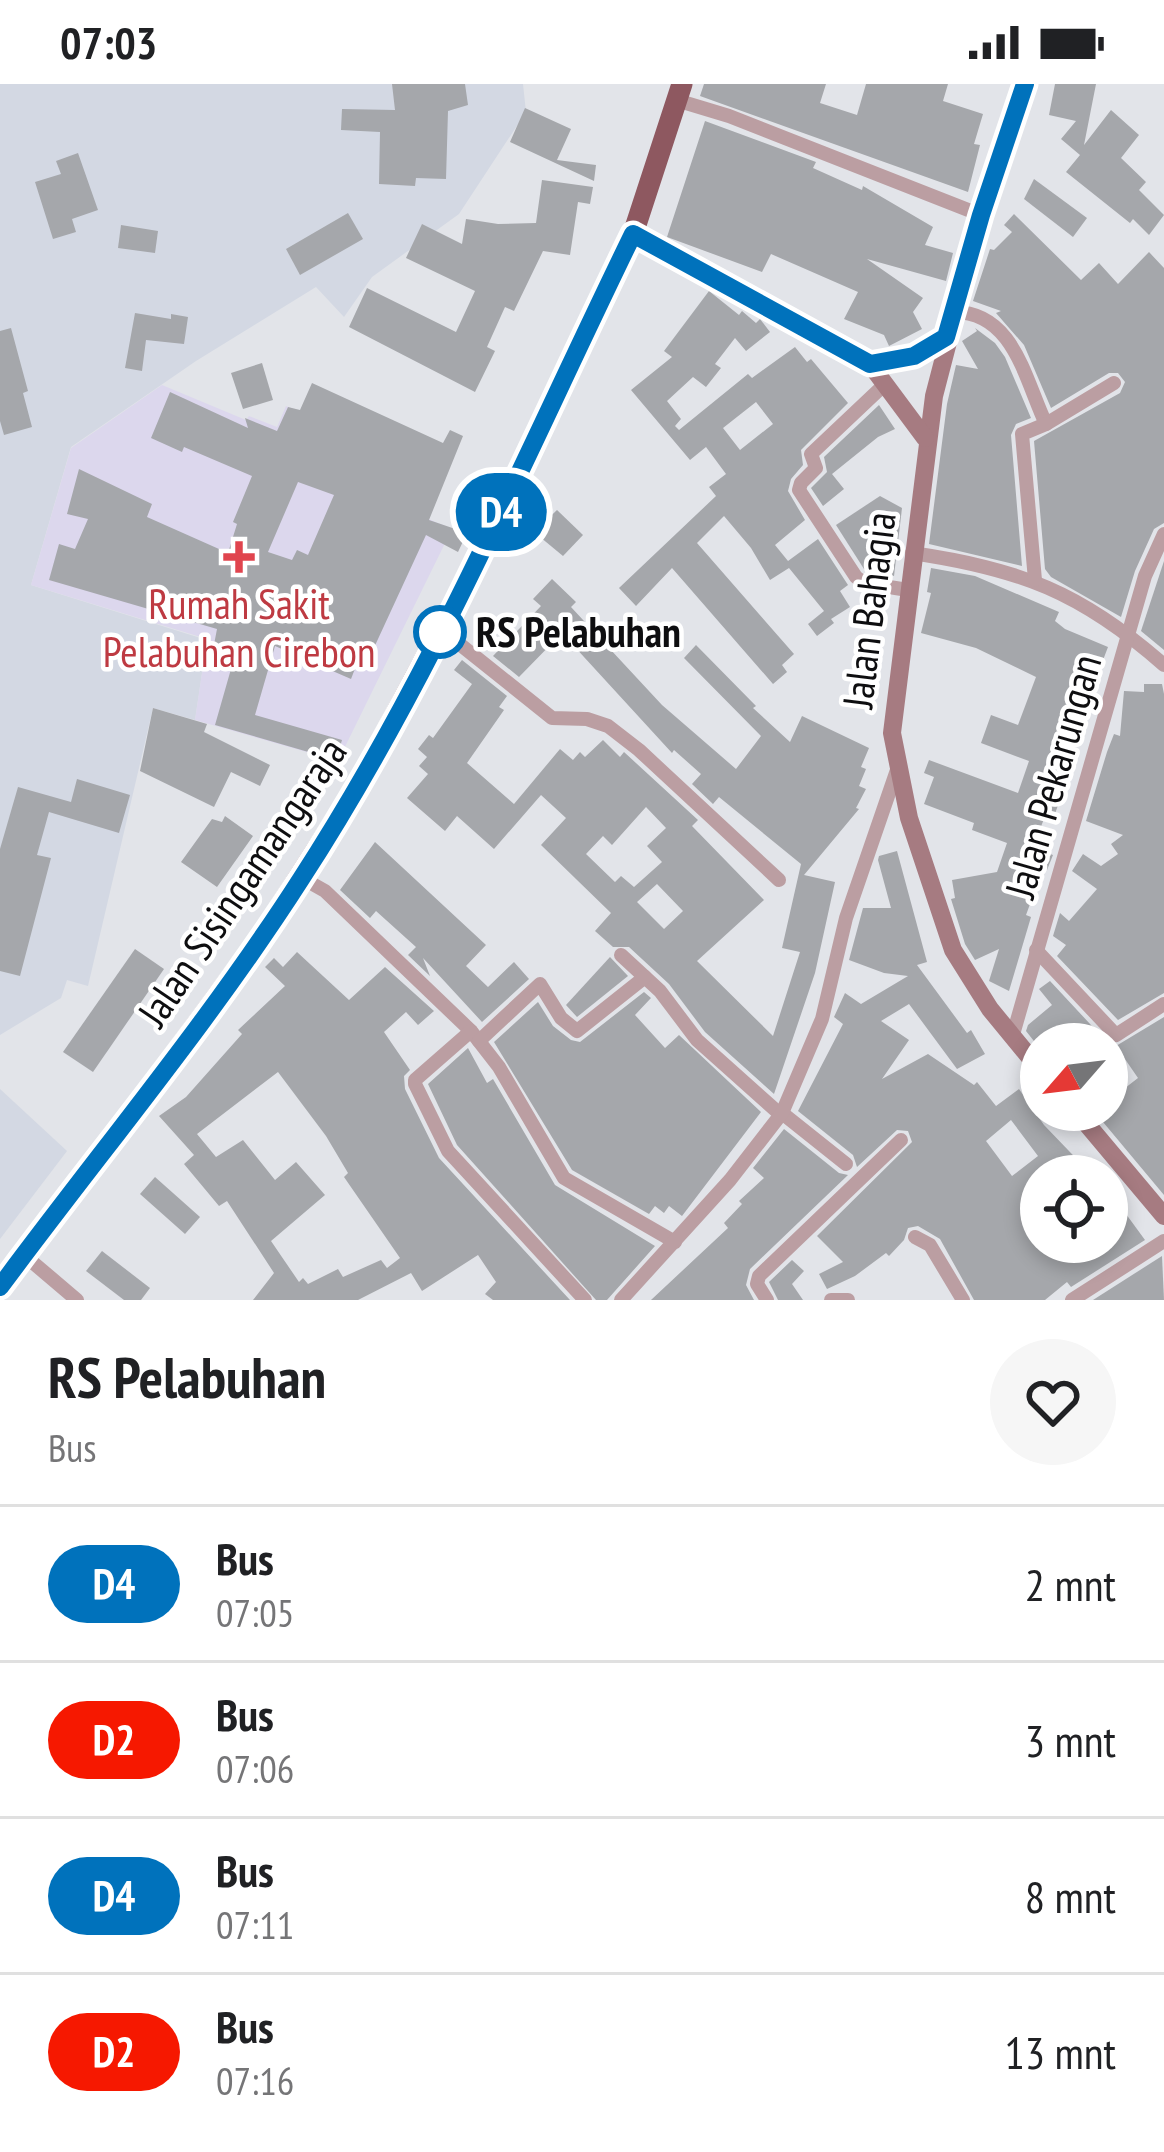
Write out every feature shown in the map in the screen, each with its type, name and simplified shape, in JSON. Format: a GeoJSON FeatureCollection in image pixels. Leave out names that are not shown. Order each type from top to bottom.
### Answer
{"type":"FeatureCollection","features":[{"type":"Feature","properties":{"kind":"highway","name":"Jalan Sisingamangaraja"},"geometry":{"type":"LineString","coordinates":[[13,1270],[67,1203],[302,878],[442,630],[633,234],[679,92]]}},
{"type":"Feature","properties":{"kind":"main road","name":"Jalan Bahagia"},"geometry":{"type":"LineString","coordinates":[[1020,1047],[971,983],[953,950],[909,818],[892,733],[926,438],[946,337],[1025,84]]}},
{"type":"Feature","properties":{"kind":"main road"},"geometry":{"type":"LineString","coordinates":[[633,234],[870,364],[926,438]]}},
{"type":"Feature","properties":{"kind":"main road"},"geometry":{"type":"LineString","coordinates":[[870,364],[914,356],[946,337]]}},
{"type":"Feature","properties":{"kind":"main road"},"geometry":{"type":"LineString","coordinates":[[1093,1131],[1164,1216]]}},
{"type":"Feature","properties":{"kind":"street"},"geometry":{"type":"LineString","coordinates":[[679,92],[981,215]]}},
{"type":"Feature","properties":{"kind":"street"},"geometry":{"type":"LineString","coordinates":[[954,312],[983,316],[999,327],[1017,355],[1046,424]]}},
{"type":"Feature","properties":{"kind":"street"},"geometry":{"type":"LineString","coordinates":[[1035,580],[1022,434],[1114,383]]}},
{"type":"Feature","properties":{"kind":"street"},"geometry":{"type":"LineString","coordinates":[[884,386],[811,454],[816,468],[799,490],[856,577],[864,583],[908,590]]}},
{"type":"Feature","properties":{"kind":"street","name":"Jalan Pekarungan"},"geometry":{"type":"LineString","coordinates":[[1012,1038],[1144,577],[1164,534]]}},
{"type":"Feature","properties":{"kind":"street"},"geometry":{"type":"LineString","coordinates":[[912,554],[1005,569],[1058,590],[1164,664]]}},
{"type":"Feature","properties":{"kind":"street"},"geometry":{"type":"LineString","coordinates":[[442,630],[552,718],[587,719],[608,726],[778,880]]}},
{"type":"Feature","properties":{"kind":"street"},"geometry":{"type":"LineString","coordinates":[[621,1300],[782,1114],[822,1019],[846,918],[898,767]]}},
{"type":"Feature","properties":{"kind":"street"},"geometry":{"type":"LineString","coordinates":[[302,878],[325,891],[475,1036],[499,1067],[564,1178],[675,1242]]}},
{"type":"Feature","properties":{"kind":"street"},"geometry":{"type":"LineString","coordinates":[[1036,950],[1116,1035],[1164,1004]]}},
{"type":"Feature","properties":{"kind":"street"},"geometry":{"type":"LineString","coordinates":[[621,956],[661,991],[697,1040],[846,1164]]}},
{"type":"Feature","properties":{"kind":"street"},"geometry":{"type":"LineString","coordinates":[[585,1300],[448,1151],[415,1080],[540,984],[561,1018],[577,1030],[645,977]]}},
{"type":"Feature","properties":{"kind":"street"},"geometry":{"type":"LineString","coordinates":[[767,1300],[757,1284],[759,1276],[901,1141]]}},
{"type":"Feature","properties":{"kind":"street"},"geometry":{"type":"LineString","coordinates":[[915,1237],[930,1245],[963,1300]]}},
{"type":"Feature","properties":{"kind":"street"},"geometry":{"type":"LineString","coordinates":[[1072,1300],[1164,1241]]}},
{"type":"Feature","properties":{"kind":"street"},"geometry":{"type":"LineString","coordinates":[[13,1270],[76,1300]]}},
{"type":"Feature","properties":{"kind":"street"},"geometry":{"type":"LineString","coordinates":[[831,1300],[848,1300]]}},
{"type":"Feature","properties":{"kind":"shaded area"},"geometry":{"type":"Polygon","coordinates":[[[0,84],[523,84],[526,112],[459,214],[372,277],[344,317],[316,287],[196,361],[71,447],[31,585],[207,640],[195,720],[153,708],[88,986],[67,980],[61,998],[0,1035],[0,84]]]}},
{"type":"Feature","properties":{"kind":"shaded area","name":"Rumah Sakit Pelabuhan Cirebon"},"geometry":{"type":"Polygon","coordinates":[[[162,385],[246,420],[249,416],[277,427],[286,406],[385,445],[401,507],[452,529],[338,761],[195,720],[207,639],[31,585],[71,448],[162,385]]]}},
{"type":"Feature","properties":{"kind":"shaded area"},"geometry":{"type":"Polygon","coordinates":[[[0,1089],[67,1151],[0,1239],[0,1089]]]}},
{"type":"Feature","properties":{"kind":"building"},"geometry":{"type":"Polygon","coordinates":[[[392,84],[465,84],[468,105],[448,111],[446,179],[416,178],[415,186],[379,184],[380,132],[341,130],[342,109],[395,110],[392,84]]]}},
{"type":"Feature","properties":{"kind":"building"},"geometry":{"type":"Polygon","coordinates":[[[704,84],[826,84],[820,103],[857,115],[866,84],[948,84],[943,101],[983,114],[968,192],[700,96],[704,84]]]}},
{"type":"Feature","properties":{"kind":"building"},"geometry":{"type":"Polygon","coordinates":[[[1055,84],[1096,84],[1084,145],[1111,110],[1139,135],[1121,158],[1146,182],[1139,190],[1164,215],[1149,235],[1066,172],[1080,155],[1061,139],[1076,121],[1049,115],[1055,84]]]}},
{"type":"Feature","properties":{"kind":"building"},"geometry":{"type":"Polygon","coordinates":[[[525,108],[571,129],[557,160],[596,165],[594,181],[510,142],[525,108]]]}},
{"type":"Feature","properties":{"kind":"building"},"geometry":{"type":"Polygon","coordinates":[[[705,121],[816,162],[813,168],[862,190],[863,186],[933,227],[925,245],[953,253],[946,281],[867,259],[923,298],[913,312],[922,329],[889,346],[884,335],[844,319],[858,292],[771,254],[762,272],[667,237],[705,121]]]}},
{"type":"Feature","properties":{"kind":"building"},"geometry":{"type":"Polygon","coordinates":[[[78,153],[98,210],[72,219],[76,232],[53,239],[35,182],[61,174],[56,161],[78,153]]]}},
{"type":"Feature","properties":{"kind":"building"},"geometry":{"type":"Polygon","coordinates":[[[1034,179],[1087,218],[1073,237],[1024,199],[1034,179]]]}},
{"type":"Feature","properties":{"kind":"building"},"geometry":{"type":"Polygon","coordinates":[[[542,180],[593,187],[590,204],[578,202],[570,255],[543,251],[514,311],[505,307],[487,347],[495,351],[475,392],[349,327],[367,288],[456,332],[475,291],[406,258],[422,224],[462,244],[466,219],[536,223],[542,180]]]}},
{"type":"Feature","properties":{"kind":"building"},"geometry":{"type":"Polygon","coordinates":[[[348,213],[363,239],[300,275],[286,249],[348,213]]]}},
{"type":"Feature","properties":{"kind":"building"},"geometry":{"type":"Polygon","coordinates":[[[1014,214],[1081,280],[1099,263],[1118,284],[1149,252],[1164,268],[1164,523],[1154,529],[1121,617],[1045,569],[1034,441],[1120,393],[1125,382],[1118,373],[1109,373],[1051,408],[1024,345],[996,313],[1001,311],[973,301],[990,249],[1012,232],[1004,225],[1014,214]]]}},
{"type":"Feature","properties":{"kind":"building"},"geometry":{"type":"Polygon","coordinates":[[[121,225],[158,231],[155,253],[118,248],[121,225]]]}},
{"type":"Feature","properties":{"kind":"building"},"geometry":{"type":"Polygon","coordinates":[[[709,291],[739,315],[742,311],[756,323],[760,319],[770,332],[746,351],[735,338],[715,364],[721,368],[706,387],[693,377],[667,401],[681,419],[675,426],[679,430],[748,374],[752,378],[795,347],[848,403],[801,450],[803,465],[788,491],[805,520],[775,545],[788,561],[818,539],[848,585],[840,591],[850,607],[831,619],[834,623],[817,636],[808,624],[824,611],[789,568],[770,580],[724,516],[697,543],[794,654],[782,665],[787,672],[773,684],[672,568],[636,606],[619,588],[716,496],[709,487],[726,474],[706,447],[690,460],[631,390],[672,357],[664,351],[709,291]],[[756,402],[723,428],[740,450],[773,424],[756,402]]]}},
{"type":"Feature","properties":{"kind":"building"},"geometry":{"type":"Polygon","coordinates":[[[135,313],[188,317],[184,344],[146,340],[142,371],[125,368],[135,313]]]}},
{"type":"Feature","properties":{"kind":"building"},"geometry":{"type":"Polygon","coordinates":[[[11,328],[32,427],[4,435],[0,331],[11,328]]]}},
{"type":"Feature","properties":{"kind":"building"},"geometry":{"type":"Polygon","coordinates":[[[975,328],[1005,357],[1031,418],[1016,424],[1011,435],[1022,566],[929,544],[947,404],[956,365],[978,369],[962,341],[975,328]]]}},
{"type":"Feature","properties":{"kind":"building"},"geometry":{"type":"Polygon","coordinates":[[[262,363],[273,400],[243,409],[231,373],[262,363]]]}},
{"type":"Feature","properties":{"kind":"building","name":"Rumah Sakit Pelabuhan Cirebon"},"geometry":{"type":"Polygon","coordinates":[[[312,383],[443,443],[450,430],[463,436],[429,520],[467,533],[458,552],[426,535],[366,665],[358,661],[351,679],[275,646],[255,715],[342,740],[336,760],[215,725],[233,662],[212,655],[217,629],[49,580],[59,544],[75,549],[88,519],[67,514],[79,469],[152,504],[147,517],[228,553],[237,524],[233,522],[252,476],[151,438],[170,392],[248,428],[245,418],[277,431],[288,407],[300,410],[312,383]],[[298,482],[268,552],[292,560],[297,550],[308,555],[334,495],[298,482]]]}},
{"type":"Feature","properties":{"kind":"building"},"geometry":{"type":"Polygon","coordinates":[[[879,405],[895,429],[832,474],[844,489],[823,506],[811,488],[827,472],[824,457],[879,405]]]}},
{"type":"Feature","properties":{"kind":"building"},"geometry":{"type":"Polygon","coordinates":[[[880,496],[902,508],[894,576],[864,569],[836,525],[880,496]]]}},
{"type":"Feature","properties":{"kind":"building"},"geometry":{"type":"Polygon","coordinates":[[[557,510],[583,535],[563,556],[534,532],[557,510]]]}},
{"type":"Feature","properties":{"kind":"building"},"geometry":{"type":"Polygon","coordinates":[[[1164,561],[1164,650],[1141,631],[1164,561]]]}},
{"type":"Feature","properties":{"kind":"building"},"geometry":{"type":"Polygon","coordinates":[[[931,568],[975,576],[1059,612],[1055,621],[1065,629],[1108,647],[1100,668],[1090,663],[1072,706],[1078,708],[1063,748],[1071,751],[1058,786],[1064,789],[1053,819],[1045,816],[1033,848],[1053,855],[1026,915],[1031,917],[1009,991],[989,981],[999,949],[975,960],[951,899],[955,898],[952,880],[997,872],[1007,843],[972,830],[974,823],[924,804],[934,777],[924,773],[929,760],[1018,793],[1029,761],[981,743],[991,715],[1018,725],[1036,677],[976,648],[921,633],[931,593],[927,592],[931,568]]]}},
{"type":"Feature","properties":{"kind":"building"},"geometry":{"type":"Polygon","coordinates":[[[552,579],[576,602],[571,607],[662,705],[736,769],[761,736],[684,658],[696,645],[790,742],[802,716],[869,748],[861,767],[866,769],[859,786],[866,789],[859,809],[804,875],[835,882],[815,973],[774,1094],[705,1032],[669,984],[629,947],[613,947],[595,931],[611,913],[541,845],[566,818],[541,795],[494,849],[457,816],[445,831],[407,798],[428,774],[419,766],[427,757],[418,749],[429,735],[433,738],[472,684],[454,670],[462,660],[507,696],[499,707],[504,710],[467,763],[514,804],[560,749],[573,760],[580,752],[585,757],[603,740],[620,757],[624,752],[698,820],[692,826],[764,900],[697,961],[773,1036],[800,952],[782,948],[801,864],[719,797],[713,804],[692,784],[701,774],[674,750],[672,753],[562,633],[519,677],[493,656],[541,606],[533,599],[552,579]],[[646,807],[612,845],[603,836],[586,854],[615,882],[621,876],[634,887],[662,862],[647,846],[666,828],[646,807]],[[657,884],[637,902],[664,929],[683,911],[657,884]]]}},
{"type":"Feature","properties":{"kind":"building"},"geometry":{"type":"Polygon","coordinates":[[[1144,684],[1162,684],[1164,694],[1164,993],[1118,1020],[1057,956],[1066,945],[1053,936],[1060,913],[1069,921],[1097,889],[1072,871],[1083,854],[1101,866],[1118,854],[1111,844],[1123,835],[1086,821],[1114,734],[1120,736],[1124,691],[1144,692],[1144,684]]]}},
{"type":"Feature","properties":{"kind":"building"},"geometry":{"type":"Polygon","coordinates":[[[153,708],[207,724],[204,732],[270,765],[260,786],[231,772],[214,807],[140,771],[153,708]]]}},
{"type":"Feature","properties":{"kind":"building"},"geometry":{"type":"Polygon","coordinates":[[[77,779],[130,795],[119,833],[49,812],[37,855],[51,858],[20,976],[0,971],[0,849],[18,787],[71,802],[77,779]]]}},
{"type":"Feature","properties":{"kind":"building"},"geometry":{"type":"Polygon","coordinates":[[[225,816],[253,836],[217,887],[181,862],[212,819],[222,822],[225,816]]]}},
{"type":"Feature","properties":{"kind":"building"},"geometry":{"type":"Polygon","coordinates":[[[375,842],[486,945],[466,966],[488,987],[514,962],[529,979],[482,1022],[423,958],[430,976],[408,955],[416,947],[376,911],[370,918],[340,890],[375,842]]]}},
{"type":"Feature","properties":{"kind":"building"},"geometry":{"type":"Polygon","coordinates":[[[897,851],[927,962],[917,965],[985,1054],[957,1069],[909,1004],[881,1021],[909,1040],[882,1079],[928,1054],[974,1085],[977,1082],[996,1106],[1019,1089],[1020,1131],[1050,1131],[1073,1155],[1037,1155],[1011,1120],[986,1141],[1012,1176],[1020,1170],[1020,1263],[1109,1263],[1071,1287],[1067,1282],[1045,1300],[974,1300],[940,1239],[918,1226],[908,1228],[889,1256],[886,1253],[855,1276],[827,1289],[819,1274],[843,1262],[817,1236],[912,1142],[908,1131],[897,1130],[857,1167],[853,1155],[798,1111],[843,1024],[834,1017],[845,993],[861,1004],[908,976],[849,960],[863,908],[891,908],[878,860],[897,851]]]}},
{"type":"Feature","properties":{"kind":"building"},"geometry":{"type":"Polygon","coordinates":[[[135,949],[164,969],[93,1072],[63,1052],[135,949]]]}},
{"type":"Feature","properties":{"kind":"building"},"geometry":{"type":"Polygon","coordinates":[[[297,952],[349,1000],[385,967],[434,1011],[418,1025],[406,1012],[384,1032],[410,1070],[404,1076],[405,1089],[439,1158],[570,1300],[493,1300],[485,1294],[496,1282],[478,1255],[422,1291],[411,1273],[358,1300],[253,1300],[274,1273],[227,1201],[219,1206],[184,1164],[194,1155],[159,1116],[186,1097],[242,1034],[238,1030],[285,986],[265,967],[274,958],[283,967],[297,952]],[[278,1072],[197,1134],[216,1157],[243,1140],[275,1180],[296,1162],[325,1195],[271,1241],[299,1282],[303,1278],[308,1284],[338,1269],[343,1277],[381,1260],[387,1268],[400,1258],[344,1177],[348,1173],[278,1072]]]}},
{"type":"Feature","properties":{"kind":"building"},"geometry":{"type":"Polygon","coordinates":[[[610,957],[628,976],[577,1017],[566,1005],[610,957]]]}},
{"type":"Feature","properties":{"kind":"building"},"geometry":{"type":"Polygon","coordinates":[[[1050,981],[1089,1023],[1030,1023],[1052,1005],[1039,989],[1050,981]]]}},
{"type":"Feature","properties":{"kind":"building"},"geometry":{"type":"Polygon","coordinates":[[[644,992],[651,998],[635,1015],[665,1048],[679,1035],[761,1112],[682,1216],[669,1206],[664,1213],[655,1206],[649,1214],[572,1170],[494,1042],[538,1002],[553,1026],[580,1042],[644,992]]]}},
{"type":"Feature","properties":{"kind":"building"},"geometry":{"type":"Polygon","coordinates":[[[1164,1017],[1164,1195],[1111,1131],[1128,1131],[1128,1086],[1138,1078],[1128,1063],[1128,1039],[1164,1017]]]}},
{"type":"Feature","properties":{"kind":"building"},"geometry":{"type":"Polygon","coordinates":[[[468,1048],[487,1083],[493,1079],[555,1185],[655,1246],[607,1300],[596,1300],[457,1145],[428,1084],[468,1048]]]}},
{"type":"Feature","properties":{"kind":"building"},"geometry":{"type":"Polygon","coordinates":[[[784,1129],[839,1173],[848,1175],[750,1269],[746,1285],[754,1300],[651,1300],[728,1228],[724,1223],[742,1204],[739,1201],[764,1178],[753,1168],[784,1129]]]}},
{"type":"Feature","properties":{"kind":"building"},"geometry":{"type":"Polygon","coordinates":[[[155,1177],[200,1217],[185,1234],[140,1194],[155,1177]]]}},
{"type":"Feature","properties":{"kind":"building"},"geometry":{"type":"Polygon","coordinates":[[[1128,1217],[1145,1240],[1128,1251],[1128,1217]]]}},
{"type":"Feature","properties":{"kind":"building"},"geometry":{"type":"Polygon","coordinates":[[[102,1251],[150,1288],[141,1300],[124,1300],[86,1271],[102,1251]]]}},
{"type":"Feature","properties":{"kind":"building"},"geometry":{"type":"Polygon","coordinates":[[[1162,1256],[1164,1300],[1093,1300],[1162,1256]]]}},
{"type":"Feature","properties":{"kind":"building"},"geometry":{"type":"Polygon","coordinates":[[[792,1260],[804,1271],[792,1284],[803,1300],[778,1300],[769,1282],[792,1260]]]}},
{"type":"Feature","properties":{"kind":"bus line","name":"D4"},"geometry":{"type":"LineString","coordinates":[[0,1287],[67,1203],[302,878],[442,630],[633,234],[870,364],[914,356],[946,337],[1025,84]]}},
{"type":"Feature","properties":{"kind":"place","name":"Rumah Sakit Pelabuhan Cirebon"},"geometry":{"type":"Point","coordinates":[239,557]}},
{"type":"Feature","properties":{"kind":"place","name":"RS Pelabuhan"},"geometry":{"type":"Point","coordinates":[440,632]}}]}
